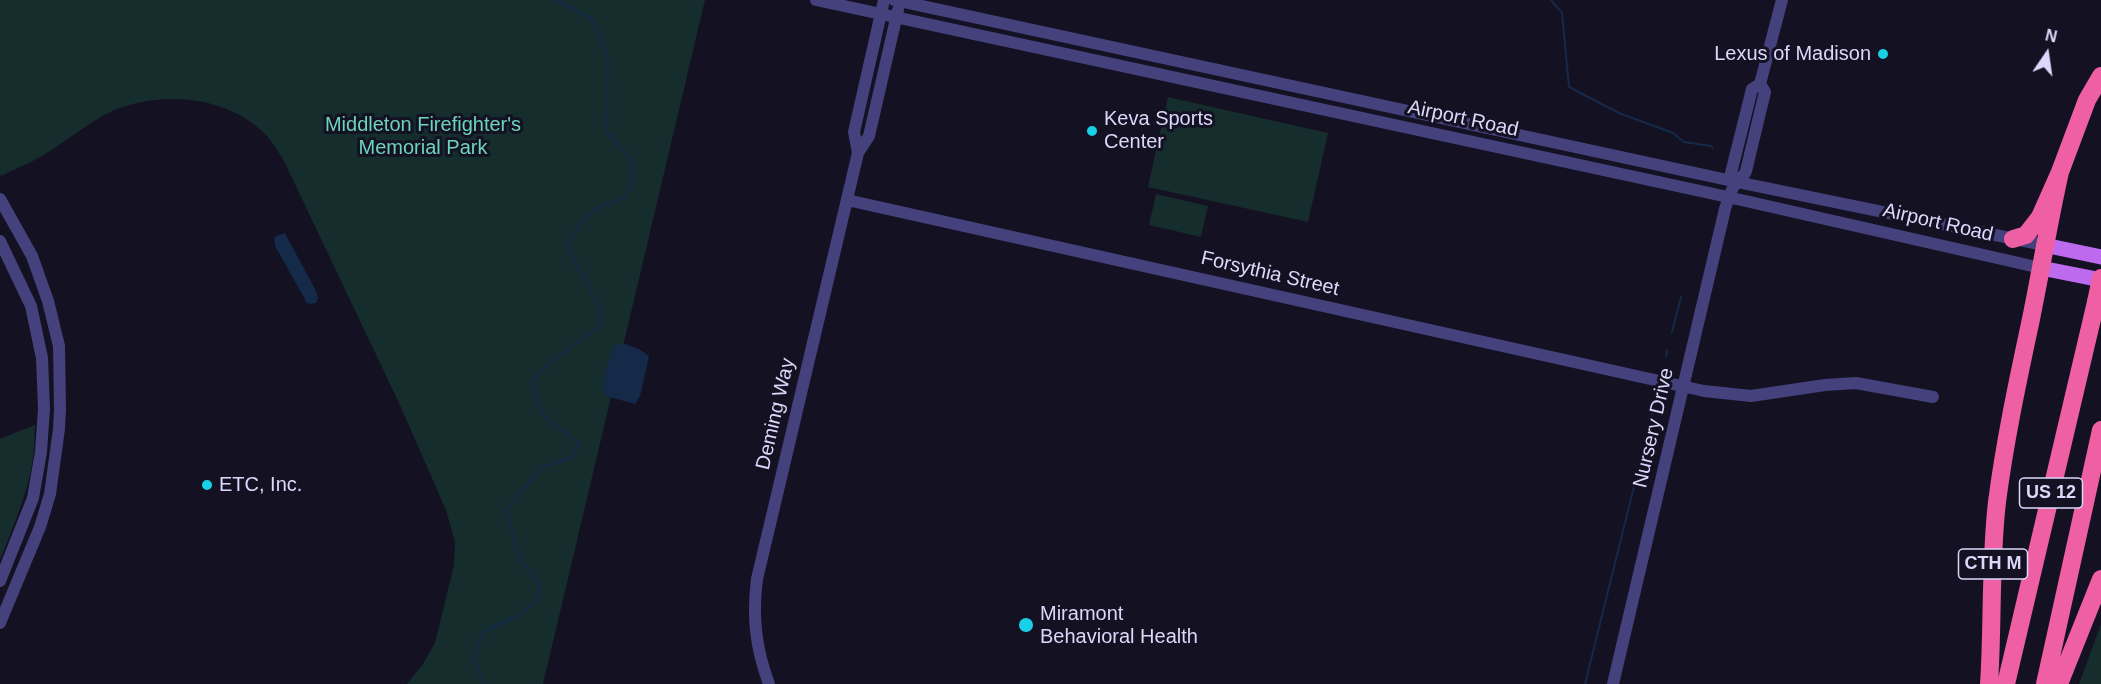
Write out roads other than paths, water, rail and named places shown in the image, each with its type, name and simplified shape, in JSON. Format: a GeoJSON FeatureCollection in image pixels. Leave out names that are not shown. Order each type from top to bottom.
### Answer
{"type":"FeatureCollection","features":[{"type":"Feature","properties":{"kind":"highway"},"geometry":{"type":"LineString","coordinates":[[2013,239],[2026,235],[2040,217],[2087,100],[2101,76]]}},
{"type":"Feature","properties":{"kind":"highway"},"geometry":{"type":"LineString","coordinates":[[2041,268],[2060,172]]}},
{"type":"Feature","properties":{"kind":"highway","name":"CTH M"},"geometry":{"type":"LineString","coordinates":[[1989,684],[1997,504],[2007,435],[2041,268]]}},
{"type":"Feature","properties":{"kind":"highway","name":"US 12"},"geometry":{"type":"LineString","coordinates":[[2006,684],[2101,279]]}},
{"type":"Feature","properties":{"kind":"highway","name":"US 12"},"geometry":{"type":"LineString","coordinates":[[2044,684],[2101,430]]}},
{"type":"Feature","properties":{"kind":"highway"},"geometry":{"type":"LineString","coordinates":[[2060,684],[2101,579]]}},
{"type":"Feature","properties":{"kind":"main road","name":"Airport Road"},"geometry":{"type":"LineString","coordinates":[[2044,245],[2101,256]]}},
{"type":"Feature","properties":{"kind":"main road","name":"Airport Road"},"geometry":{"type":"LineString","coordinates":[[2041,268],[2101,279]]}},
{"type":"Feature","properties":{"kind":"street","name":"Airport Road"},"geometry":{"type":"LineString","coordinates":[[816,0],[1728,197],[2041,268]]}},
{"type":"Feature","properties":{"kind":"street","name":"Deming Way"},"geometry":{"type":"LineString","coordinates":[[858,153],[854,132],[884,0]]}},
{"type":"Feature","properties":{"kind":"street","name":"Airport Road"},"geometry":{"type":"LineString","coordinates":[[898,0],[1737,182],[2044,245]]}},
{"type":"Feature","properties":{"kind":"street","name":"Deming Way"},"geometry":{"type":"LineString","coordinates":[[769,684],[756,639],[754,617],[757,579],[858,153],[869,136],[898,0]]}},
{"type":"Feature","properties":{"kind":"street","name":"Nursery Drive"},"geometry":{"type":"LineString","coordinates":[[1613,684],[1728,197],[1737,182],[1745,176],[1766,92],[1760,84],[1782,0]]}},
{"type":"Feature","properties":{"kind":"street"},"geometry":{"type":"LineString","coordinates":[[0,199],[32,256],[48,301],[59,346],[60,409],[50,494],[40,527],[0,623]]}},
{"type":"Feature","properties":{"kind":"street","name":"Forsythia Street"},"geometry":{"type":"LineString","coordinates":[[847,200],[1683,387],[1751,396],[1825,385],[1856,383],[1933,397]]}},
{"type":"Feature","properties":{"kind":"street"},"geometry":{"type":"LineString","coordinates":[[0,241],[31,306],[42,358],[44,409],[41,452],[33,498],[0,581]]}},
{"type":"Feature","properties":{"kind":"water"},"geometry":{"type":"Polygon","coordinates":[[[285,233],[316,291],[318,298],[316,303],[307,303],[275,246],[274,237],[285,233]]]}},
{"type":"Feature","properties":{"kind":"water"},"geometry":{"type":"Polygon","coordinates":[[[625,344],[649,356],[640,396],[635,404],[606,396],[604,390],[606,370],[615,345],[625,344]]]}},
{"type":"Feature","properties":{"kind":"waterway"},"geometry":{"type":"LineString","coordinates":[[484,684],[473,658],[484,631],[516,616],[537,601],[540,583],[521,562],[506,510],[542,467],[571,458],[579,443],[560,430],[542,412],[532,382],[550,362],[601,325],[598,305],[568,248],[577,228],[588,214],[603,205],[624,198],[634,179],[629,157],[607,132],[608,58],[591,18],[557,0]]}},
{"type":"Feature","properties":{"kind":"waterway"},"geometry":{"type":"LineString","coordinates":[[1551,0],[1562,13],[1569,87],[1619,113],[1673,133],[1684,142],[1713,148]]}},
{"type":"Feature","properties":{"kind":"waterway"},"geometry":{"type":"LineString","coordinates":[[1672,332],[1681,297]]}},
{"type":"Feature","properties":{"kind":"waterway"},"geometry":{"type":"LineString","coordinates":[[1666,356],[1667,350]]}},
{"type":"Feature","properties":{"kind":"waterway"},"geometry":{"type":"LineString","coordinates":[[1585,684],[1655,402]]}},
{"type":"Feature","properties":{"kind":"place","name":"Lexus of Madison"},"geometry":{"type":"Point","coordinates":[1883,54]}},
{"type":"Feature","properties":{"kind":"place","name":"Keva Sports Center"},"geometry":{"type":"Point","coordinates":[1092,131]}},
{"type":"Feature","properties":{"kind":"place","name":"ETC, Inc."},"geometry":{"type":"Point","coordinates":[207,485]}},
{"type":"Feature","properties":{"kind":"place","name":"Miramont Behavioral Health"},"geometry":{"type":"Point","coordinates":[1026,625]}},
{"type":"Feature","properties":{"kind":"park label","name":"Middleton Firefighter's Memorial Park"},"geometry":{"type":"Point","coordinates":[423,136]}}]}
